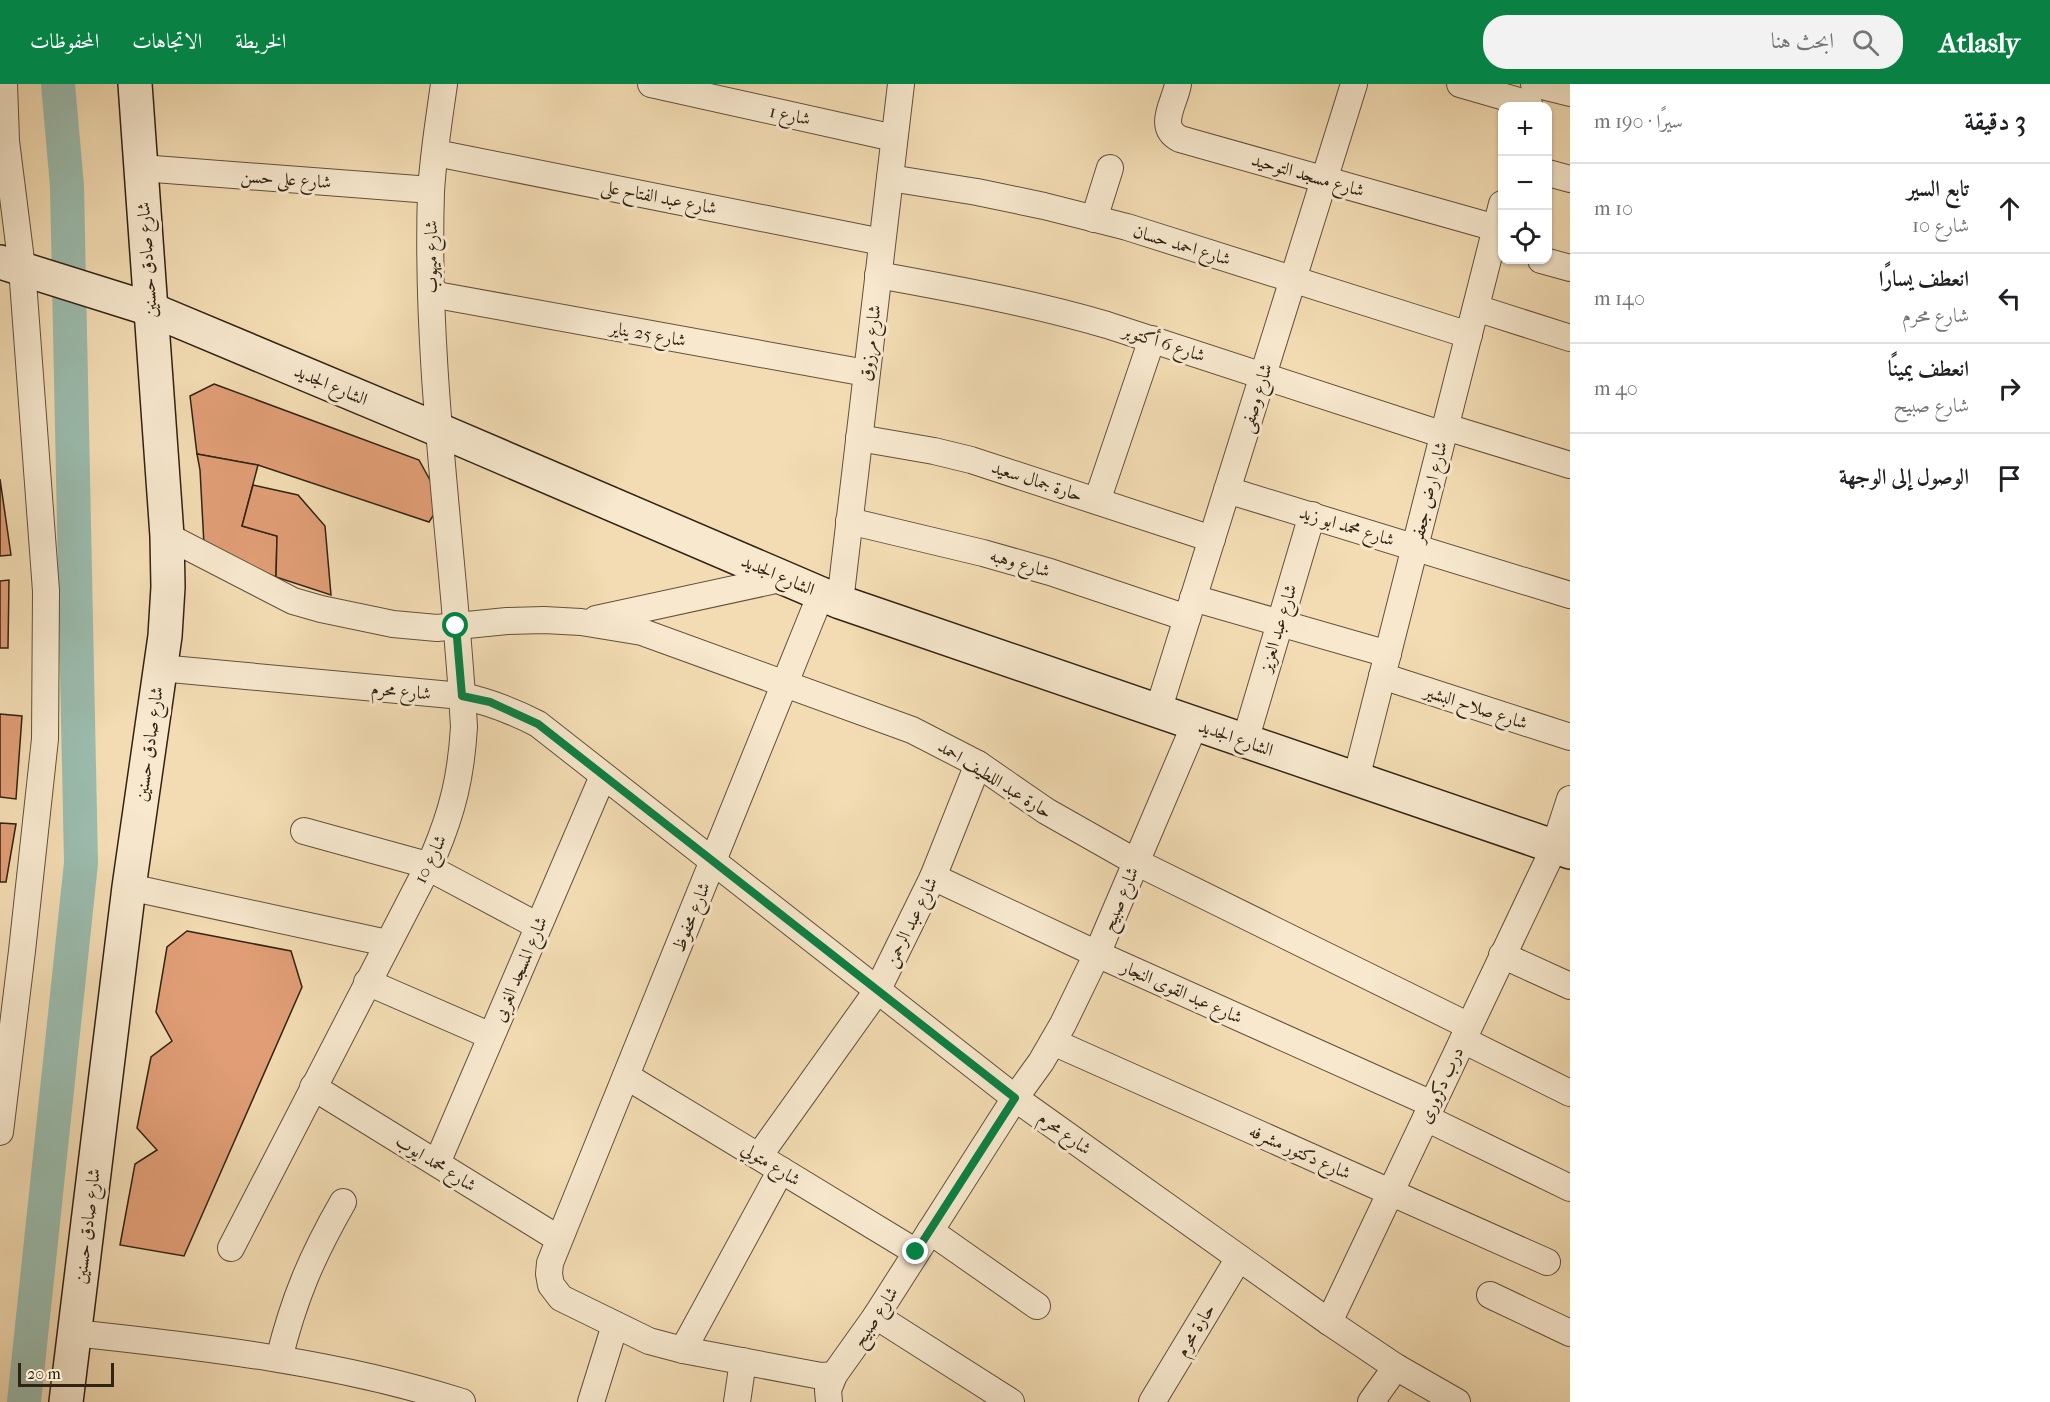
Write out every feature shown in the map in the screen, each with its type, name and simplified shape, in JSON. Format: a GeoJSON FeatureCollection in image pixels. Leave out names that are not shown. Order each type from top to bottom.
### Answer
{"type":"FeatureCollection","features":[{"type":"Feature","properties":{"kind":"main road","name":"شارع صادق حسنين"},"geometry":{"type":"LineString","coordinates":[[66,1402],[129,887],[165,636],[168,587],[167,536],[135,84]]}},
{"type":"Feature","properties":{"kind":"main road","name":"الشارع الجديد"},"geometry":{"type":"LineString","coordinates":[[11,265],[150,309],[830,598],[1562,850]]}},
{"type":"Feature","properties":{"kind":"street"},"geometry":{"type":"LineString","coordinates":[[0,1132],[11,948],[45,739],[46,591],[11,265],[4,84]]}},
{"type":"Feature","properties":{"kind":"street","name":"شارع ميهوب"},"geometry":{"type":"LineString","coordinates":[[438,430],[430,294],[432,190],[444,84]]}},
{"type":"Feature","properties":{"kind":"street","name":"شارع 1"},"geometry":{"type":"LineString","coordinates":[[651,84],[894,138]]}},
{"type":"Feature","properties":{"kind":"street","name":"شارع مرزوق"},"geometry":{"type":"LineString","coordinates":[[830,598],[849,521],[901,84]]}},
{"type":"Feature","properties":{"kind":"street","name":"شارع مسجد التوحيد"},"geometry":{"type":"LineString","coordinates":[[1179,84],[1167,120],[1168,128],[1180,139],[1498,231]]}},
{"type":"Feature","properties":{"kind":"street","name":"شارع وصفى"},"geometry":{"type":"LineString","coordinates":[[1158,711],[1354,84]]}},
{"type":"Feature","properties":{"kind":"street"},"geometry":{"type":"LineString","coordinates":[[1460,84],[1531,95],[1570,93]]}},
{"type":"Feature","properties":{"kind":"street","name":"شارع عبد الفتاح على"},"geometry":{"type":"LineString","coordinates":[[436,153],[882,242]]}},
{"type":"Feature","properties":{"kind":"street","name":"شارع على حسن"},"geometry":{"type":"LineString","coordinates":[[141,168],[432,190]]}},
{"type":"Feature","properties":{"kind":"street"},"geometry":{"type":"LineString","coordinates":[[1094,219],[1110,168]]}},
{"type":"Feature","properties":{"kind":"street"},"geometry":{"type":"LineString","coordinates":[[1552,174],[1570,179]]}},
{"type":"Feature","properties":{"kind":"street","name":"شارع احمد حسان"},"geometry":{"type":"LineString","coordinates":[[890,178],[977,192],[1127,227],[1469,335]]}},
{"type":"Feature","properties":{"kind":"street","name":"شارع ارض جعفر"},"geometry":{"type":"LineString","coordinates":[[1356,779],[1469,335],[1498,231]]}},
{"type":"Feature","properties":{"kind":"street"},"geometry":{"type":"LineString","coordinates":[[1552,263],[1570,268]]}},
{"type":"Feature","properties":{"kind":"street","name":"شارع 6 أكتوبر"},"geometry":{"type":"LineString","coordinates":[[878,275],[1064,313],[1445,431],[1570,465]]}},
{"type":"Feature","properties":{"kind":"street","name":"شارع 25 يناير"},"geometry":{"type":"LineString","coordinates":[[430,294],[866,373]]}},
{"type":"Feature","properties":{"kind":"street"},"geometry":{"type":"LineString","coordinates":[[1476,308],[1570,338]]}},
{"type":"Feature","properties":{"kind":"street"},"geometry":{"type":"LineString","coordinates":[[1097,501],[1152,339]]}},
{"type":"Feature","properties":{"kind":"street","name":"شارع 10"},"geometry":{"type":"LineString","coordinates":[[231,1248],[428,867],[449,820],[457,790],[464,728],[438,430]]}},
{"type":"Feature","properties":{"kind":"street","name":"حارة جمال سعيد"},"geometry":{"type":"LineString","coordinates":[[859,438],[971,460],[1212,539]]}},
{"type":"Feature","properties":{"kind":"street","name":"شارع محمد ابو زيد"},"geometry":{"type":"LineString","coordinates":[[1227,490],[1570,595]]}},
{"type":"Feature","properties":{"kind":"street","name":"شارع عبد العزيز"},"geometry":{"type":"LineString","coordinates":[[1245,741],[1312,515]]}},
{"type":"Feature","properties":{"kind":"street","name":"شارع وهبه"},"geometry":{"type":"LineString","coordinates":[[849,521],[983,553],[1190,608],[1280,623]]}},
{"type":"Feature","properties":{"kind":"street","name":"حارة عبد اللطيف احمد"},"geometry":{"type":"LineString","coordinates":[[167,536],[293,601],[350,617],[437,628],[507,621],[581,622],[642,632],[912,730],[978,764],[1046,812],[1136,862],[1466,1033],[1570,1093]]}},
{"type":"Feature","properties":{"kind":"street"},"geometry":{"type":"LineString","coordinates":[[581,622],[785,578]]}},
{"type":"Feature","properties":{"kind":"street","name":"شارع محفوظ"},"geometry":{"type":"LineString","coordinates":[[559,1239],[786,683],[830,598]]}},
{"type":"Feature","properties":{"kind":"street","name":"شارع صلاح البشير"},"geometry":{"type":"LineString","coordinates":[[1280,623],[1570,737]]}},
{"type":"Feature","properties":{"kind":"street","name":"شارع محرم"},"geometry":{"type":"LineString","coordinates":[[160,668],[462,696],[490,702],[538,724],[1015,1098],[1329,1322],[1396,1367],[1457,1402]]}},
{"type":"Feature","properties":{"kind":"street","name":"شارع صبيح"},"geometry":{"type":"LineString","coordinates":[[834,1375],[876,1316],[1053,1042],[1097,954],[1195,724]]}},
{"type":"Feature","properties":{"kind":"street","name":"شارع عبد الرحمن"},"geometry":{"type":"LineString","coordinates":[[759,1156],[878,990],[933,877],[978,764]]}},
{"type":"Feature","properties":{"kind":"street","name":"شارع المسجد الغربى"},"geometry":{"type":"LineString","coordinates":[[437,1163],[603,776]]}},
{"type":"Feature","properties":{"kind":"street","name":"درب دكرورى"},"geometry":{"type":"LineString","coordinates":[[1329,1322],[1503,955],[1562,850],[1570,799]]}},
{"type":"Feature","properties":{"kind":"street"},"geometry":{"type":"LineString","coordinates":[[304,831],[388,853],[428,867],[538,926]]}},
{"type":"Feature","properties":{"kind":"street","name":"شارع عبد القوى النجار"},"geometry":{"type":"LineString","coordinates":[[933,877],[1429,1111],[1570,1188]]}},
{"type":"Feature","properties":{"kind":"street"},"geometry":{"type":"LineString","coordinates":[[129,887],[387,944]]}},
{"type":"Feature","properties":{"kind":"street"},"geometry":{"type":"LineString","coordinates":[[1503,955],[1570,986]]}},
{"type":"Feature","properties":{"kind":"street"},"geometry":{"type":"LineString","coordinates":[[367,982],[490,1036]]}},
{"type":"Feature","properties":{"kind":"street","name":"شارع دكتور مشرفه"},"geometry":{"type":"LineString","coordinates":[[1053,1042],[1547,1262]]}},
{"type":"Feature","properties":{"kind":"street","name":"شارع متولي"},"geometry":{"type":"LineString","coordinates":[[626,1076],[916,1252]]}},
{"type":"Feature","properties":{"kind":"street","name":"شارع محمد ايوب"},"geometry":{"type":"LineString","coordinates":[[313,1087],[559,1239]]}},
{"type":"Feature","properties":{"kind":"street"},"geometry":{"type":"LineString","coordinates":[[683,1350],[780,1170]]}},
{"type":"Feature","properties":{"kind":"street"},"geometry":{"type":"LineString","coordinates":[[279,1359],[304,1276],[343,1202]]}},
{"type":"Feature","properties":{"kind":"street"},"geometry":{"type":"LineString","coordinates":[[930,1231],[1037,1306]]}},
{"type":"Feature","properties":{"kind":"street"},"geometry":{"type":"LineString","coordinates":[[559,1239],[550,1263],[549,1274],[555,1292],[568,1303],[649,1341],[683,1350],[821,1377],[834,1375]]}},
{"type":"Feature","properties":{"kind":"street","name":"حارة محرم"},"geometry":{"type":"LineString","coordinates":[[1152,1402],[1239,1258]]}},
{"type":"Feature","properties":{"kind":"street"},"geometry":{"type":"LineString","coordinates":[[1490,1295],[1570,1333]]}},
{"type":"Feature","properties":{"kind":"street"},"geometry":{"type":"LineString","coordinates":[[876,1316],[1011,1402]]}},
{"type":"Feature","properties":{"kind":"street"},"geometry":{"type":"LineString","coordinates":[[591,1402],[615,1325]]}},
{"type":"Feature","properties":{"kind":"street"},"geometry":{"type":"LineString","coordinates":[[75,1333],[194,1346],[279,1359],[410,1385],[462,1402]]}},
{"type":"Feature","properties":{"kind":"street"},"geometry":{"type":"LineString","coordinates":[[737,1402],[743,1361]]}},
{"type":"Feature","properties":{"kind":"street"},"geometry":{"type":"LineString","coordinates":[[1371,1402],[1396,1367]]}},
{"type":"Feature","properties":{"kind":"street"},"geometry":{"type":"LineString","coordinates":[[829,1402],[828,1390],[834,1375]]}},
{"type":"Feature","properties":{"kind":"building"},"geometry":{"type":"Polygon","coordinates":[[[214,384],[419,460],[442,502],[429,522],[258,465],[197,454],[190,396],[214,384]]]}},
{"type":"Feature","properties":{"kind":"building"},"geometry":{"type":"Polygon","coordinates":[[[197,454],[258,465],[242,526],[277,536],[276,577],[225,557],[204,545],[197,454]]]}},
{"type":"Feature","properties":{"kind":"building"},"geometry":{"type":"Polygon","coordinates":[[[0,479],[11,555],[0,556],[0,479]]]}},
{"type":"Feature","properties":{"kind":"building"},"geometry":{"type":"Polygon","coordinates":[[[253,485],[298,495],[325,526],[331,595],[276,577],[277,536],[242,526],[253,485]]]}},
{"type":"Feature","properties":{"kind":"building"},"geometry":{"type":"Polygon","coordinates":[[[9,580],[8,648],[0,648],[0,581],[9,580]]]}},
{"type":"Feature","properties":{"kind":"building"},"geometry":{"type":"Polygon","coordinates":[[[0,714],[22,716],[16,799],[0,797],[0,714]]]}},
{"type":"Feature","properties":{"kind":"building"},"geometry":{"type":"Polygon","coordinates":[[[0,823],[16,824],[6,882],[0,882],[0,823]]]}},
{"type":"Feature","properties":{"kind":"building"},"geometry":{"type":"Polygon","coordinates":[[[187,931],[291,951],[302,987],[184,1256],[120,1245],[135,1164],[157,1150],[137,1128],[151,1057],[172,1041],[156,1012],[167,947],[187,931]]]}},
{"type":"Feature","properties":{"kind":"waterway"},"geometry":{"type":"LineString","coordinates":[[24,1402],[81,863],[67,186],[58,84]]}},
{"type":"Feature","properties":{"kind":"route"},"geometry":{"type":"LineString","coordinates":[[456,626],[462,696],[490,702],[538,724],[1015,1098],[916,1252]]}}]}
